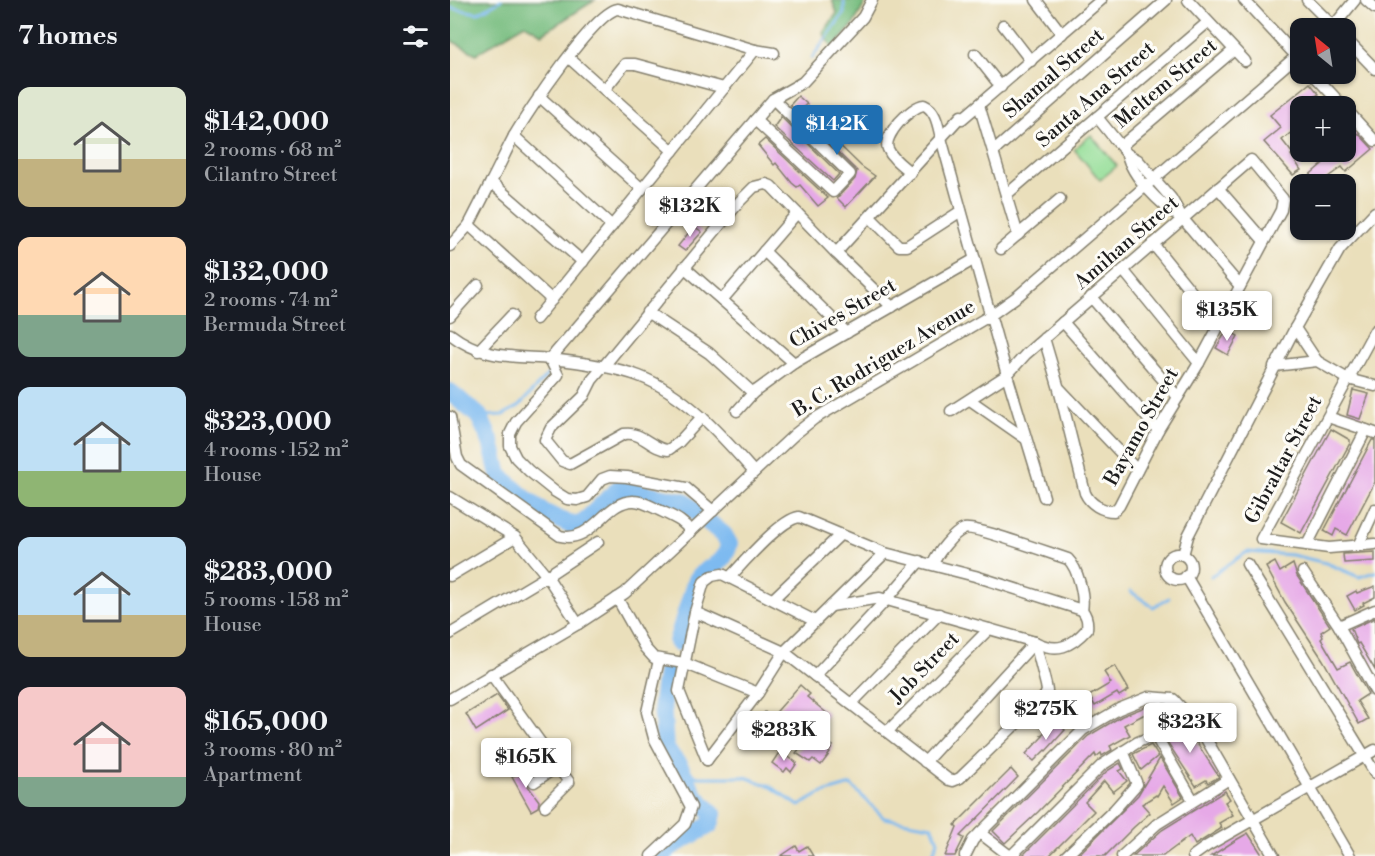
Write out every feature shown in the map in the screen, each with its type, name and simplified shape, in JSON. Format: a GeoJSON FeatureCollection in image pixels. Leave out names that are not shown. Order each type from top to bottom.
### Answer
{"type":"FeatureCollection","features":[{"type":"Feature","properties":{"kind":"street"},"geometry":{"type":"LineString","coordinates":[[550,359],[773,99],[803,82],[863,17],[872,0]]}},
{"type":"Feature","properties":{"kind":"street"},"geometry":{"type":"LineString","coordinates":[[1036,0],[1062,34]]}},
{"type":"Feature","properties":{"kind":"street"},"geometry":{"type":"LineString","coordinates":[[836,253],[961,118],[1062,34],[1087,5],[1101,0]]}},
{"type":"Feature","properties":{"kind":"street","name":"Shamal Street"},"geometry":{"type":"LineString","coordinates":[[994,151],[1166,0]]}},
{"type":"Feature","properties":{"kind":"street"},"geometry":{"type":"LineString","coordinates":[[1188,0],[1245,61]]}},
{"type":"Feature","properties":{"kind":"street"},"geometry":{"type":"LineString","coordinates":[[1244,0],[1290,47]]}},
{"type":"Feature","properties":{"kind":"street"},"geometry":{"type":"LineString","coordinates":[[1307,0],[1324,18]]}},
{"type":"Feature","properties":{"kind":"street"},"geometry":{"type":"LineString","coordinates":[[1341,18],[1355,0]]}},
{"type":"Feature","properties":{"kind":"street"},"geometry":{"type":"LineString","coordinates":[[1366,0],[1375,8]]}},
{"type":"Feature","properties":{"kind":"street"},"geometry":{"type":"LineString","coordinates":[[450,246],[469,225],[514,136],[539,96],[609,12],[618,9],[755,50],[774,53]]}},
{"type":"Feature","properties":{"kind":"street","name":"Santa Ana Street"},"geometry":{"type":"LineString","coordinates":[[1006,195],[1208,22]]}},
{"type":"Feature","properties":{"kind":"street"},"geometry":{"type":"LineString","coordinates":[[1003,25],[1031,61]]}},
{"type":"Feature","properties":{"kind":"street"},"geometry":{"type":"LineString","coordinates":[[1356,49],[1375,69]]}},
{"type":"Feature","properties":{"kind":"street"},"geometry":{"type":"LineString","coordinates":[[536,319],[755,50]]}},
{"type":"Feature","properties":{"kind":"street","name":"Meltem Street"},"geometry":{"type":"LineString","coordinates":[[1124,150],[1234,50]]}},
{"type":"Feature","properties":{"kind":"street"},"geometry":{"type":"LineString","coordinates":[[975,54],[1001,87]]}},
{"type":"Feature","properties":{"kind":"street"},"geometry":{"type":"LineString","coordinates":[[569,58],[673,151]]}},
{"type":"Feature","properties":{"kind":"street"},"geometry":{"type":"LineString","coordinates":[[605,89],[625,64],[635,64],[724,88]]}},
{"type":"Feature","properties":{"kind":"street","name":"B. C. Rodriguez Avenue"},"geometry":{"type":"LineString","coordinates":[[450,699],[578,624],[617,598],[814,419],[991,315],[1019,295],[1290,65]]}},
{"type":"Feature","properties":{"kind":"street"},"geometry":{"type":"LineString","coordinates":[[1322,84],[1333,96]]}},
{"type":"Feature","properties":{"kind":"street"},"geometry":{"type":"LineString","coordinates":[[539,96],[642,189]]}},
{"type":"Feature","properties":{"kind":"street"},"geometry":{"type":"LineString","coordinates":[[755,120],[833,192],[850,174],[773,99]]}},
{"type":"Feature","properties":{"kind":"street"},"geometry":{"type":"LineString","coordinates":[[910,173],[886,147],[890,134],[912,109],[924,105],[929,107],[933,113],[941,138],[1007,375],[1044,497]]}},
{"type":"Feature","properties":{"kind":"street"},"geometry":{"type":"LineString","coordinates":[[979,105],[1018,235]]}},
{"type":"Feature","properties":{"kind":"street"},"geometry":{"type":"LineString","coordinates":[[1097,117],[1124,150],[1129,166],[1151,183],[1164,206],[1183,219],[1240,286]]}},
{"type":"Feature","properties":{"kind":"street"},"geometry":{"type":"LineString","coordinates":[[1356,120],[1375,139]]}},
{"type":"Feature","properties":{"kind":"street"},"geometry":{"type":"LineString","coordinates":[[514,136],[612,226]]}},
{"type":"Feature","properties":{"kind":"street","name":"Amihan Street"},"geometry":{"type":"LineString","coordinates":[[951,411],[1007,375],[1044,338],[1251,160]]}},
{"type":"Feature","properties":{"kind":"street","name":"Bayamo Street"},"geometry":{"type":"LineString","coordinates":[[1044,338],[1085,493],[1092,502],[1114,511],[1119,506],[1158,430],[1219,326],[1281,210],[1284,202],[1251,160]]}},
{"type":"Feature","properties":{"kind":"street"},"geometry":{"type":"LineString","coordinates":[[491,182],[583,262]]}},
{"type":"Feature","properties":{"kind":"street"},"geometry":{"type":"LineString","coordinates":[[702,417],[678,443],[668,450],[659,448],[631,433],[624,434],[576,463],[566,464],[547,444],[545,435],[584,396],[603,367],[684,267],[739,202],[760,184],[766,183],[771,186],[892,307]]}},
{"type":"Feature","properties":{"kind":"street"},"geometry":{"type":"LineString","coordinates":[[1218,188],[1264,241]]}},
{"type":"Feature","properties":{"kind":"street"},"geometry":{"type":"LineString","coordinates":[[1001,249],[1060,199]]}},
{"type":"Feature","properties":{"kind":"street"},"geometry":{"type":"LineString","coordinates":[[870,217],[899,246],[907,246],[961,211]]}},
{"type":"Feature","properties":{"kind":"street"},"geometry":{"type":"LineString","coordinates":[[1183,555],[1188,536],[1295,328],[1340,249],[1375,212]]}},
{"type":"Feature","properties":{"kind":"street"},"geometry":{"type":"LineString","coordinates":[[722,300],[797,213]]}},
{"type":"Feature","properties":{"kind":"street"},"geometry":{"type":"LineString","coordinates":[[469,225],[552,300]]}},
{"type":"Feature","properties":{"kind":"street"},"geometry":{"type":"LineString","coordinates":[[1153,244],[1219,326]]}},
{"type":"Feature","properties":{"kind":"street"},"geometry":{"type":"LineString","coordinates":[[764,251],[847,333]]}},
{"type":"Feature","properties":{"kind":"street","name":"Chives Street"},"geometry":{"type":"LineString","coordinates":[[737,411],[753,393],[794,363],[975,259]]}},
{"type":"Feature","properties":{"kind":"street"},"geometry":{"type":"LineString","coordinates":[[684,267],[794,363]]}},
{"type":"Feature","properties":{"kind":"street"},"geometry":{"type":"LineString","coordinates":[[1123,270],[1198,363]]}},
{"type":"Feature","properties":{"kind":"street"},"geometry":{"type":"LineString","coordinates":[[450,316],[478,285]]}},
{"type":"Feature","properties":{"kind":"street"},"geometry":{"type":"LineString","coordinates":[[1091,297],[1178,398]]}},
{"type":"Feature","properties":{"kind":"street"},"geometry":{"type":"LineString","coordinates":[[647,312],[709,353],[753,393]]}},
{"type":"Feature","properties":{"kind":"street"},"geometry":{"type":"LineString","coordinates":[[478,351],[512,315]]}},
{"type":"Feature","properties":{"kind":"street"},"geometry":{"type":"LineString","coordinates":[[1063,322],[1158,430]]}},
{"type":"Feature","properties":{"kind":"street"},"geometry":{"type":"LineString","coordinates":[[1295,328],[1317,361],[1348,379],[1375,386]]}},
{"type":"Feature","properties":{"kind":"street"},"geometry":{"type":"LineString","coordinates":[[450,334],[478,351],[496,355],[550,359],[603,367],[639,376],[657,385],[702,417],[754,472]]}},
{"type":"Feature","properties":{"kind":"street","name":"Gibraltar Street"},"geometry":{"type":"LineString","coordinates":[[1374,336],[1348,379],[1261,539],[1329,548],[1375,544]]}},
{"type":"Feature","properties":{"kind":"street"},"geometry":{"type":"LineString","coordinates":[[550,359],[558,375],[516,422],[510,434],[510,446],[516,458],[529,471],[567,499],[577,500],[587,497],[602,480],[609,476],[627,477],[686,488],[712,512]]}},
{"type":"Feature","properties":{"kind":"street"},"geometry":{"type":"LineString","coordinates":[[1274,366],[1317,361]]}},
{"type":"Feature","properties":{"kind":"street"},"geometry":{"type":"LineString","coordinates":[[1059,389],[1137,470]]}},
{"type":"Feature","properties":{"kind":"street"},"geometry":{"type":"LineString","coordinates":[[970,400],[1026,439]]}},
{"type":"Feature","properties":{"kind":"street"},"geometry":{"type":"LineString","coordinates":[[1307,545],[1371,431],[1328,417]]}},
{"type":"Feature","properties":{"kind":"street"},"geometry":{"type":"LineString","coordinates":[[451,425],[457,457],[461,465],[560,536],[570,539],[579,537],[617,507],[627,502],[637,501],[681,520],[692,531]]}},
{"type":"Feature","properties":{"kind":"street"},"geometry":{"type":"LineString","coordinates":[[450,497],[515,537],[548,576],[578,624]]}},
{"type":"Feature","properties":{"kind":"street"},"geometry":{"type":"LineString","coordinates":[[1358,546],[1375,509]]}},
{"type":"Feature","properties":{"kind":"street"},"geometry":{"type":"LineString","coordinates":[[730,577],[755,550],[796,517],[885,553],[933,564],[1082,610]]}},
{"type":"Feature","properties":{"kind":"street"},"geometry":{"type":"LineString","coordinates":[[831,606],[871,598],[887,599],[1035,642],[1051,649],[1061,648],[1071,643],[1087,629],[1088,622],[1082,610],[1083,597],[1073,564],[1068,559],[971,528],[963,529],[939,552],[933,564]]}},
{"type":"Feature","properties":{"kind":"street"},"geometry":{"type":"LineString","coordinates":[[773,599],[840,535]]}},
{"type":"Feature","properties":{"kind":"street"},"geometry":{"type":"LineString","coordinates":[[450,576],[515,537]]}},
{"type":"Feature","properties":{"kind":"street"},"geometry":{"type":"LineString","coordinates":[[450,634],[548,576],[598,542]]}},
{"type":"Feature","properties":{"kind":"street"},"geometry":{"type":"LineString","coordinates":[[815,621],[722,574],[716,574],[704,582],[694,612],[679,691],[707,760],[758,693],[784,652],[885,553]]}},
{"type":"Feature","properties":{"kind":"street"},"geometry":{"type":"LineString","coordinates":[[1175,554],[1183,555],[1191,565],[1183,579],[1174,579],[1165,570],[1168,558],[1175,554]]}},
{"type":"Feature","properties":{"kind":"street"},"geometry":{"type":"LineString","coordinates":[[815,676],[920,561]]}},
{"type":"Feature","properties":{"kind":"street"},"geometry":{"type":"LineString","coordinates":[[1247,564],[1375,773]]}},
{"type":"Feature","properties":{"kind":"street"},"geometry":{"type":"LineString","coordinates":[[1303,572],[1339,626],[1375,691]]}},
{"type":"Feature","properties":{"kind":"street"},"geometry":{"type":"LineString","coordinates":[[1186,576],[1350,856]]}},
{"type":"Feature","properties":{"kind":"street"},"geometry":{"type":"LineString","coordinates":[[617,598],[649,655],[659,660],[684,663],[758,693]]}},
{"type":"Feature","properties":{"kind":"street"},"geometry":{"type":"LineString","coordinates":[[1339,626],[1375,610]]}},
{"type":"Feature","properties":{"kind":"street"},"geometry":{"type":"LineString","coordinates":[[694,612],[784,652],[949,780],[956,780],[1041,701],[1047,691],[1035,642]]}},
{"type":"Feature","properties":{"kind":"street"},"geometry":{"type":"LineString","coordinates":[[851,704],[939,614]]}},
{"type":"Feature","properties":{"kind":"street","name":"Job Street"},"geometry":{"type":"LineString","coordinates":[[887,732],[989,629]]}},
{"type":"Feature","properties":{"kind":"street"},"geometry":{"type":"LineString","coordinates":[[925,762],[1035,642]]}},
{"type":"Feature","properties":{"kind":"street"},"geometry":{"type":"LineString","coordinates":[[651,856],[685,824],[691,807],[654,738],[647,712],[659,660]]}},
{"type":"Feature","properties":{"kind":"street"},"geometry":{"type":"LineString","coordinates":[[491,674],[569,782],[545,806]]}},
{"type":"Feature","properties":{"kind":"street"},"geometry":{"type":"LineString","coordinates":[[965,856],[973,840],[1083,730],[1119,709],[1149,697],[1173,699],[1198,725],[1274,856]]}},
{"type":"Feature","properties":{"kind":"street"},"geometry":{"type":"LineString","coordinates":[[980,833],[1011,856],[1102,765],[1123,751],[1155,735],[1175,702]]}},
{"type":"Feature","properties":{"kind":"street"},"geometry":{"type":"LineString","coordinates":[[1155,735],[1193,800]]}},
{"type":"Feature","properties":{"kind":"street"},"geometry":{"type":"LineString","coordinates":[[1193,856],[1375,750]]}},
{"type":"Feature","properties":{"kind":"street"},"geometry":{"type":"LineString","coordinates":[[1066,856],[1114,810],[1137,784],[1123,751]]}},
{"type":"Feature","properties":{"kind":"street"},"geometry":{"type":"LineString","coordinates":[[534,782],[558,766]]}},
{"type":"Feature","properties":{"kind":"street"},"geometry":{"type":"LineString","coordinates":[[1122,856],[1157,824],[1229,779]]}},
{"type":"Feature","properties":{"kind":"green space"},"geometry":{"type":"Polygon","coordinates":[[[453,0],[595,0],[542,34],[525,24],[476,54],[450,40],[450,2],[453,0]]]}},
{"type":"Feature","properties":{"kind":"green space"},"geometry":{"type":"Polygon","coordinates":[[[832,0],[867,0],[853,25],[833,48],[823,33],[837,13],[832,0]]]}},
{"type":"Feature","properties":{"kind":"green space"},"geometry":{"type":"Polygon","coordinates":[[[1091,135],[1117,166],[1100,180],[1074,149],[1091,135]]]}},
{"type":"Feature","properties":{"kind":"building"},"geometry":{"type":"Polygon","coordinates":[[[1309,84],[1319,94],[1316,96],[1294,96],[1309,84]]]}},
{"type":"Feature","properties":{"kind":"building"},"geometry":{"type":"Polygon","coordinates":[[[798,96],[807,104],[803,107],[826,132],[861,166],[875,176],[846,207],[837,198],[855,179],[857,171],[790,105],[798,96]]]}},
{"type":"Feature","properties":{"kind":"building"},"geometry":{"type":"Polygon","coordinates":[[[1290,99],[1290,133],[1282,140],[1290,150],[1290,162],[1296,162],[1301,170],[1295,174],[1264,142],[1281,128],[1270,115],[1290,99]]]}},
{"type":"Feature","properties":{"kind":"building"},"geometry":{"type":"Polygon","coordinates":[[[781,117],[839,174],[833,181],[774,127],[781,117]]]}},
{"type":"Feature","properties":{"kind":"building"},"geometry":{"type":"Polygon","coordinates":[[[1358,133],[1373,149],[1346,172],[1342,167],[1332,174],[1311,174],[1324,162],[1356,162],[1356,135],[1358,133]]]}},
{"type":"Feature","properties":{"kind":"building"},"geometry":{"type":"Polygon","coordinates":[[[765,139],[828,198],[818,206],[800,185],[797,187],[792,183],[758,145],[765,139]]]}},
{"type":"Feature","properties":{"kind":"building"},"geometry":{"type":"Polygon","coordinates":[[[694,226],[702,232],[685,251],[678,246],[694,226]]]}},
{"type":"Feature","properties":{"kind":"building"},"geometry":{"type":"Polygon","coordinates":[[[1227,330],[1238,336],[1228,355],[1216,348],[1227,330]]]}},
{"type":"Feature","properties":{"kind":"building"},"geometry":{"type":"Polygon","coordinates":[[[1353,390],[1369,394],[1360,419],[1347,415],[1353,390]]]}},
{"type":"Feature","properties":{"kind":"building"},"geometry":{"type":"Polygon","coordinates":[[[1331,429],[1350,440],[1350,443],[1301,533],[1281,522],[1331,429]]]}},
{"type":"Feature","properties":{"kind":"building"},"geometry":{"type":"Polygon","coordinates":[[[1372,440],[1375,440],[1375,482],[1347,535],[1336,529],[1333,536],[1324,531],[1372,440]]]}},
{"type":"Feature","properties":{"kind":"building"},"geometry":{"type":"Polygon","coordinates":[[[1375,552],[1375,561],[1344,563],[1343,554],[1375,552]]]}},
{"type":"Feature","properties":{"kind":"building"},"geometry":{"type":"Polygon","coordinates":[[[1275,562],[1280,572],[1293,564],[1297,576],[1330,626],[1321,632],[1323,637],[1321,639],[1338,668],[1350,662],[1368,694],[1357,701],[1368,719],[1359,724],[1266,567],[1275,562]]]}},
{"type":"Feature","properties":{"kind":"building"},"geometry":{"type":"Polygon","coordinates":[[[1375,586],[1375,597],[1355,610],[1347,596],[1375,586]]]}},
{"type":"Feature","properties":{"kind":"building"},"geometry":{"type":"Polygon","coordinates":[[[1375,618],[1375,670],[1359,643],[1357,644],[1351,629],[1375,618]]]}},
{"type":"Feature","properties":{"kind":"building"},"geometry":{"type":"Polygon","coordinates":[[[1115,666],[1129,690],[1119,696],[1117,693],[1095,706],[1089,696],[1111,683],[1104,672],[1115,666]]]}},
{"type":"Feature","properties":{"kind":"building"},"geometry":{"type":"Polygon","coordinates":[[[800,685],[810,694],[807,697],[828,714],[814,731],[833,746],[821,765],[813,759],[810,762],[796,753],[809,737],[795,725],[793,728],[790,726],[776,744],[767,737],[769,734],[756,722],[765,712],[771,718],[800,685]]]}},
{"type":"Feature","properties":{"kind":"building"},"geometry":{"type":"Polygon","coordinates":[[[497,695],[508,710],[476,731],[466,714],[497,695]]]}},
{"type":"Feature","properties":{"kind":"building"},"geometry":{"type":"Polygon","coordinates":[[[1155,705],[1156,713],[1143,715],[1124,725],[1130,735],[1110,746],[1112,750],[1102,756],[1101,753],[1096,757],[1095,754],[1005,843],[993,831],[1088,736],[1122,716],[1155,705]]]}},
{"type":"Feature","properties":{"kind":"building"},"geometry":{"type":"Polygon","coordinates":[[[1182,720],[1219,777],[1208,783],[1206,780],[1196,786],[1166,740],[1168,738],[1165,732],[1182,720]]]}},
{"type":"Feature","properties":{"kind":"building"},"geometry":{"type":"Polygon","coordinates":[[[1058,722],[1065,730],[1034,761],[1026,754],[1043,736],[1041,735],[1058,722]]]}},
{"type":"Feature","properties":{"kind":"building"},"geometry":{"type":"Polygon","coordinates":[[[1151,745],[1158,756],[1141,770],[1133,754],[1151,745]]]}},
{"type":"Feature","properties":{"kind":"building"},"geometry":{"type":"Polygon","coordinates":[[[780,751],[797,763],[791,772],[787,768],[784,772],[772,763],[780,751]]]}},
{"type":"Feature","properties":{"kind":"building"},"geometry":{"type":"Polygon","coordinates":[[[1160,758],[1183,797],[1174,803],[1163,786],[1157,796],[1142,804],[1150,813],[1105,856],[1077,856],[1138,795],[1160,758]]]}},
{"type":"Feature","properties":{"kind":"building"},"geometry":{"type":"Polygon","coordinates":[[[1120,763],[1123,769],[1119,771],[1127,781],[1113,792],[1104,781],[1085,802],[1094,811],[1049,856],[1022,856],[1107,771],[1120,763]]]}},
{"type":"Feature","properties":{"kind":"building"},"geometry":{"type":"Polygon","coordinates":[[[525,768],[530,776],[527,779],[528,786],[539,801],[538,807],[531,811],[512,777],[525,768]]]}},
{"type":"Feature","properties":{"kind":"building"},"geometry":{"type":"Polygon","coordinates":[[[1011,769],[1018,777],[960,836],[964,838],[955,856],[945,856],[957,827],[955,825],[1011,769]]]}},
{"type":"Feature","properties":{"kind":"building"},"geometry":{"type":"Polygon","coordinates":[[[1225,791],[1230,799],[1225,802],[1233,815],[1219,823],[1222,828],[1195,845],[1190,836],[1163,856],[1133,856],[1162,830],[1225,791]]]}},
{"type":"Feature","properties":{"kind":"building"},"geometry":{"type":"Polygon","coordinates":[[[1248,833],[1263,856],[1211,856],[1236,840],[1248,833]]]}},
{"type":"Feature","properties":{"kind":"building"},"geometry":{"type":"Polygon","coordinates":[[[796,846],[799,851],[807,846],[813,856],[781,856],[796,846]]]}},
{"type":"Feature","properties":{"kind":"waterway"},"geometry":{"type":"LineString","coordinates":[[450,8],[478,13],[501,0]]}},
{"type":"Feature","properties":{"kind":"waterway"},"geometry":{"type":"LineString","coordinates":[[812,58],[844,13],[844,0]]}},
{"type":"Feature","properties":{"kind":"waterway"},"geometry":{"type":"LineString","coordinates":[[479,416],[503,415],[519,406],[548,374]]}},
{"type":"Feature","properties":{"kind":"waterway"},"geometry":{"type":"LineString","coordinates":[[450,392],[479,416],[491,442],[499,475],[545,513],[571,525],[583,523],[619,488],[683,501],[724,535],[729,544],[726,552],[720,562],[706,570],[696,580],[677,642]]}},
{"type":"Feature","properties":{"kind":"waterway"},"geometry":{"type":"LineString","coordinates":[[1211,576],[1247,552],[1292,555],[1326,563],[1359,577],[1375,572]]}},
{"type":"Feature","properties":{"kind":"waterway"},"geometry":{"type":"LineString","coordinates":[[1130,591],[1153,607],[1169,598]]}},
{"type":"Feature","properties":{"kind":"waterway"},"geometry":{"type":"LineString","coordinates":[[663,856],[669,848],[710,825],[713,814],[696,797],[680,767],[665,748],[662,702],[666,672]]}},
{"type":"Feature","properties":{"kind":"waterway"},"geometry":{"type":"LineString","coordinates":[[680,767],[698,777],[745,777],[770,786],[799,806],[820,794],[851,785],[884,818],[932,826],[938,841],[932,856]]}}]}
